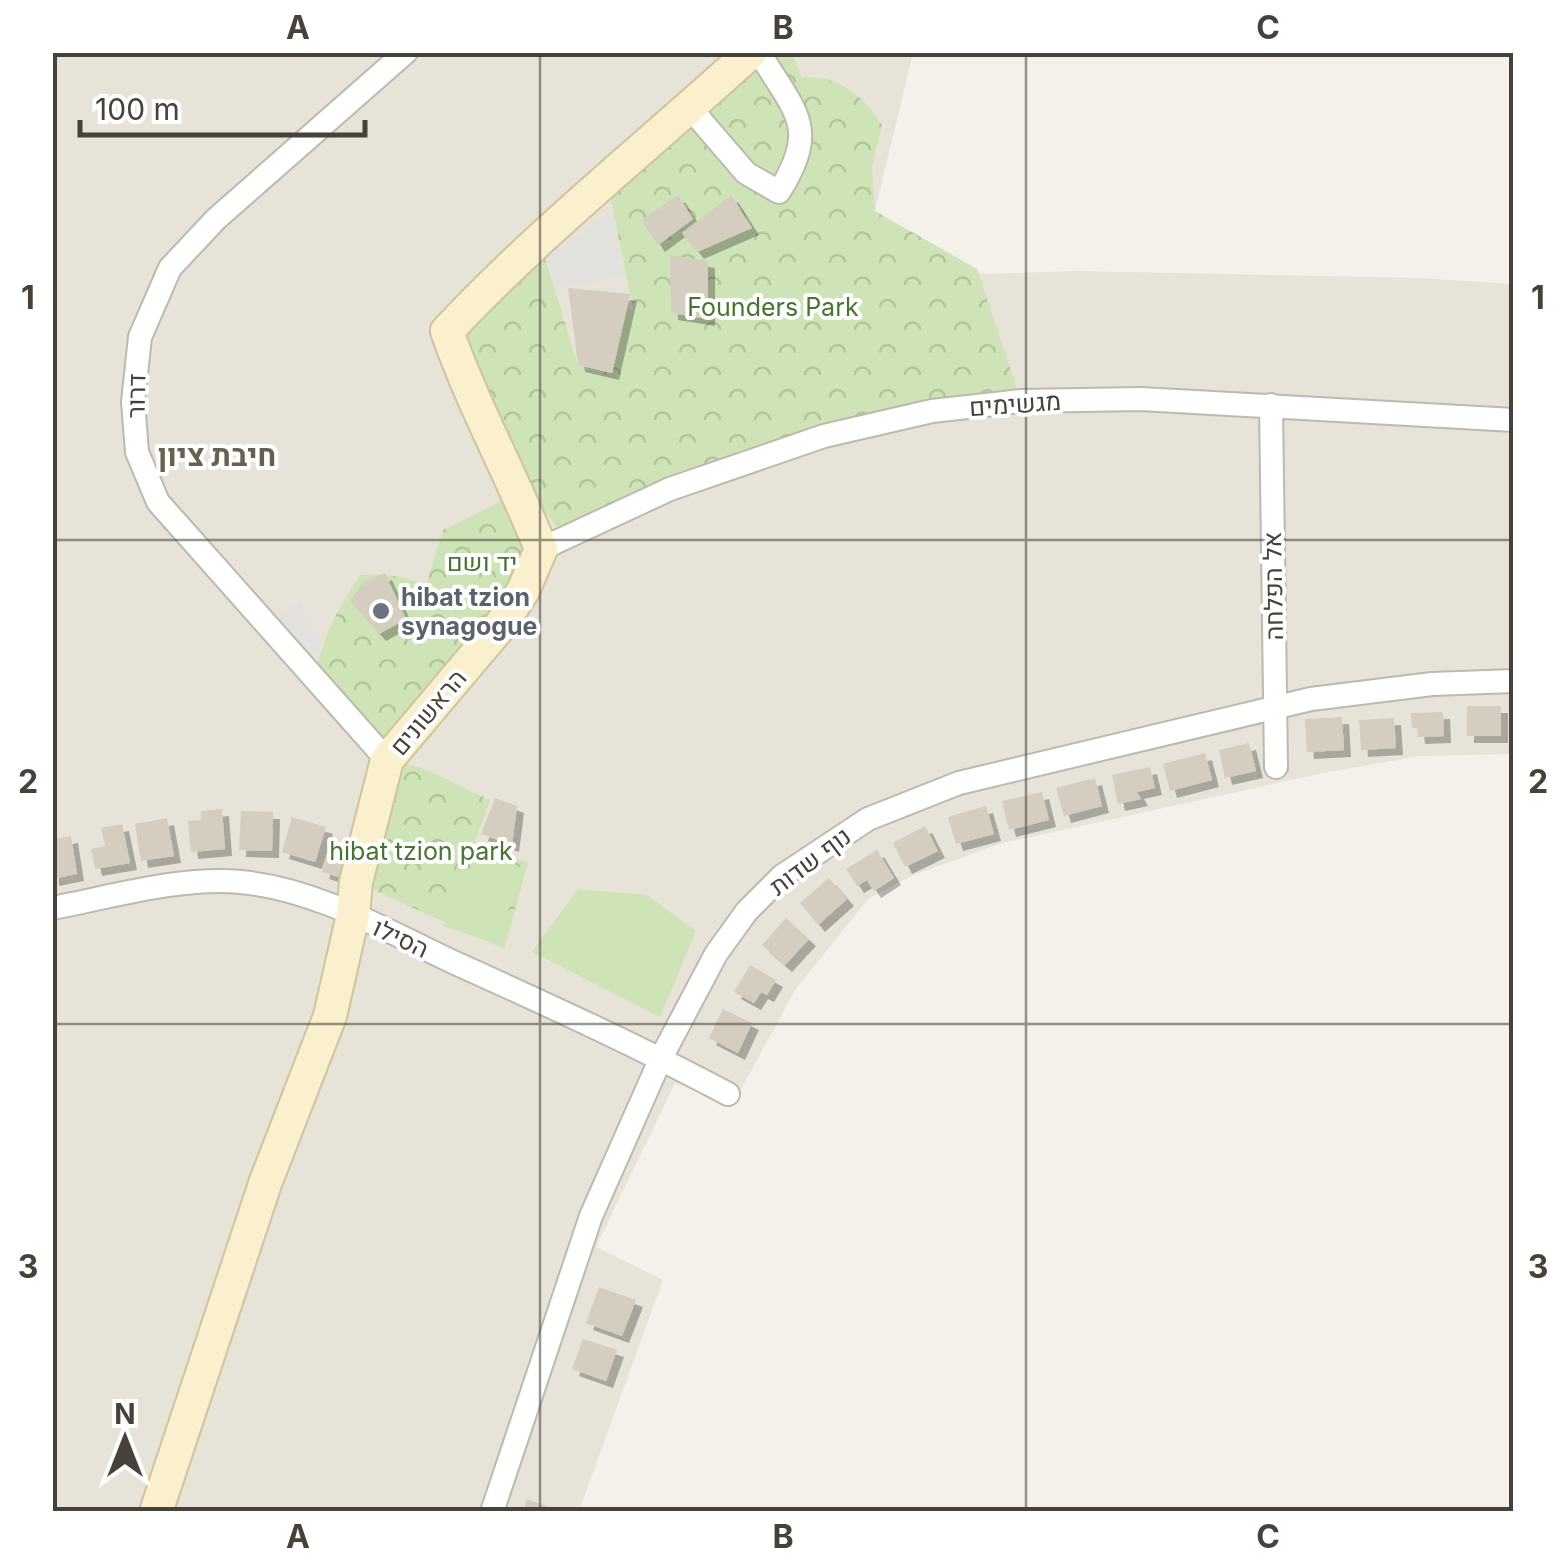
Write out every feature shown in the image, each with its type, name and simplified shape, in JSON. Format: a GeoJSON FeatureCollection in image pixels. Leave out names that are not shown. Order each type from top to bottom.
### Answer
{"type":"FeatureCollection","features":[{"type":"Feature","properties":{"kind":"street","name":"דרור"},"geometry":{"type":"LineString","coordinates":[[387,760],[158,502],[137,452],[133,402],[140,336],[170,268],[216,219],[406,52]]}},
{"type":"Feature","properties":{"kind":"street"},"geometry":{"type":"LineString","coordinates":[[541,549],[519,492],[469,394],[447,330],[751,52]]}},
{"type":"Feature","properties":{"kind":"street"},"geometry":{"type":"LineString","coordinates":[[691,109],[746,174],[780,192],[798,161],[802,124],[759,52]]}},
{"type":"Feature","properties":{"kind":"street","name":"מגשימים"},"geometry":{"type":"LineString","coordinates":[[541,549],[670,489],[824,436],[932,411],[1020,401],[1124,399],[1514,420]]}},
{"type":"Feature","properties":{"kind":"street","name":"אל הפלחה"},"geometry":{"type":"LineString","coordinates":[[1271,405],[1276,768]]}},
{"type":"Feature","properties":{"kind":"street","name":"הראשונים"},"geometry":{"type":"LineString","coordinates":[[156,1512],[266,1180],[330,1016],[356,882],[387,760],[500,626],[523,591],[541,549]]}},
{"type":"Feature","properties":{"kind":"street","name":"נוף שדות"},"geometry":{"type":"LineString","coordinates":[[492,1512],[578,1250],[662,1058],[716,954],[748,911],[782,876],[868,819],[959,783],[1274,706],[1432,684],[1514,681]]}},
{"type":"Feature","properties":{"kind":"street","name":"הסילו"},"geometry":{"type":"LineString","coordinates":[[52,908],[200,881],[277,886],[352,915],[662,1058],[728,1094]]}},
{"type":"Feature","properties":{"kind":"shaded area","name":"חיבת ציון"},"geometry":{"type":"Polygon","coordinates":[[[52,53],[913,53],[875,211],[952,268],[987,274],[1076,271],[1420,278],[1513,284],[1513,754],[1420,756],[1323,773],[999,844],[911,876],[868,899],[795,990],[733,1104],[675,1083],[596,1247],[663,1280],[579,1511],[53,1511],[52,53]]]}},
{"type":"Feature","properties":{"kind":"shaded area"},"geometry":{"type":"Polygon","coordinates":[[[613,210],[622,276],[556,290],[546,259],[613,210]]]}},
{"type":"Feature","properties":{"kind":"shaded area"},"geometry":{"type":"Polygon","coordinates":[[[299,601],[322,643],[303,668],[267,627],[299,601]]]}},
{"type":"Feature","properties":{"kind":"green space","name":"Founders Park"},"geometry":{"type":"Polygon","coordinates":[[[749,53],[792,53],[802,78],[839,83],[875,114],[882,125],[872,166],[875,211],[977,269],[1021,401],[908,407],[557,527],[489,436],[447,331],[540,242],[578,365],[612,373],[627,309],[633,309],[607,180],[749,53]]]}},
{"type":"Feature","properties":{"kind":"green space","name":"יד ושם"},"geometry":{"type":"Polygon","coordinates":[[[519,492],[541,549],[380,753],[316,670],[339,609],[360,575],[408,579],[451,598],[427,582],[443,530],[519,492]]]}},
{"type":"Feature","properties":{"kind":"green space","name":"hibat tzion park"},"geometry":{"type":"Polygon","coordinates":[[[387,760],[425,769],[490,800],[475,842],[528,863],[504,949],[356,882],[387,760]]]}},
{"type":"Feature","properties":{"kind":"green space"},"geometry":{"type":"Polygon","coordinates":[[[478,851],[522,868],[497,944],[443,926],[478,851]]]}},
{"type":"Feature","properties":{"kind":"green space"},"geometry":{"type":"Polygon","coordinates":[[[578,889],[647,895],[696,931],[660,1017],[532,952],[578,889]]]}},
{"type":"Feature","properties":{"kind":"building"},"geometry":{"type":"Polygon","coordinates":[[[678,195],[693,219],[658,245],[641,220],[678,195]]]}},
{"type":"Feature","properties":{"kind":"building"},"geometry":{"type":"Polygon","coordinates":[[[731,195],[752,228],[697,252],[682,233],[731,195]]]}},
{"type":"Feature","properties":{"kind":"building"},"geometry":{"type":"Polygon","coordinates":[[[670,255],[708,261],[708,319],[671,313],[670,255]]]}},
{"type":"Feature","properties":{"kind":"building"},"geometry":{"type":"Polygon","coordinates":[[[568,288],[630,294],[612,373],[578,365],[568,288]]]}},
{"type":"Feature","properties":{"kind":"building","name":"hibat tzion synagogue"},"geometry":{"type":"Polygon","coordinates":[[[385,573],[406,619],[379,634],[350,601],[363,583],[385,573]]]}},
{"type":"Feature","properties":{"kind":"building"},"geometry":{"type":"Polygon","coordinates":[[[1467,706],[1501,706],[1501,736],[1467,736],[1467,706]]]}},
{"type":"Feature","properties":{"kind":"building"},"geometry":{"type":"Polygon","coordinates":[[[1443,712],[1444,736],[1418,737],[1417,728],[1412,728],[1411,713],[1443,712]]]}},
{"type":"Feature","properties":{"kind":"building"},"geometry":{"type":"Polygon","coordinates":[[[1342,717],[1344,750],[1307,752],[1305,719],[1342,717]]]}},
{"type":"Feature","properties":{"kind":"building"},"geometry":{"type":"Polygon","coordinates":[[[1394,718],[1396,748],[1361,750],[1359,720],[1394,718]]]}},
{"type":"Feature","properties":{"kind":"building"},"geometry":{"type":"Polygon","coordinates":[[[1249,743],[1256,771],[1225,778],[1219,750],[1249,743]]]}},
{"type":"Feature","properties":{"kind":"building"},"geometry":{"type":"Polygon","coordinates":[[[1205,753],[1212,780],[1170,791],[1163,764],[1205,753]]]}},
{"type":"Feature","properties":{"kind":"building"},"geometry":{"type":"Polygon","coordinates":[[[1150,767],[1155,788],[1137,792],[1141,799],[1118,804],[1112,775],[1150,767]]]}},
{"type":"Feature","properties":{"kind":"building"},"geometry":{"type":"Polygon","coordinates":[[[1095,778],[1102,806],[1064,816],[1056,788],[1095,778]]]}},
{"type":"Feature","properties":{"kind":"building"},"geometry":{"type":"Polygon","coordinates":[[[1042,792],[1049,820],[1009,830],[1002,801],[1042,792]]]}},
{"type":"Feature","properties":{"kind":"building"},"geometry":{"type":"Polygon","coordinates":[[[495,798],[517,806],[512,845],[481,834],[495,798]]]}},
{"type":"Feature","properties":{"kind":"building"},"geometry":{"type":"Polygon","coordinates":[[[986,806],[994,834],[956,844],[948,817],[986,806]]]}},
{"type":"Feature","properties":{"kind":"building"},"geometry":{"type":"Polygon","coordinates":[[[222,809],[225,849],[191,852],[188,821],[201,820],[201,811],[222,809]]]}},
{"type":"Feature","properties":{"kind":"building"},"geometry":{"type":"Polygon","coordinates":[[[241,811],[273,812],[272,851],[239,850],[241,811]]]}},
{"type":"Feature","properties":{"kind":"building"},"geometry":{"type":"Polygon","coordinates":[[[292,817],[326,827],[315,862],[282,852],[292,817]]]}},
{"type":"Feature","properties":{"kind":"building"},"geometry":{"type":"Polygon","coordinates":[[[167,818],[174,856],[141,861],[135,824],[167,818]]]}},
{"type":"Feature","properties":{"kind":"building"},"geometry":{"type":"Polygon","coordinates":[[[122,824],[130,863],[95,869],[91,849],[105,846],[101,828],[122,824]]]}},
{"type":"Feature","properties":{"kind":"building"},"geometry":{"type":"Polygon","coordinates":[[[925,826],[938,851],[905,867],[893,843],[925,826]]]}},
{"type":"Feature","properties":{"kind":"building"},"geometry":{"type":"Polygon","coordinates":[[[71,836],[77,874],[52,879],[53,839],[71,836]]]}},
{"type":"Feature","properties":{"kind":"building"},"geometry":{"type":"Polygon","coordinates":[[[330,845],[353,852],[345,879],[322,872],[330,845]]]}},
{"type":"Feature","properties":{"kind":"building"},"geometry":{"type":"Polygon","coordinates":[[[877,850],[894,878],[874,891],[867,880],[857,886],[846,869],[877,850]]]}},
{"type":"Feature","properties":{"kind":"building"},"geometry":{"type":"Polygon","coordinates":[[[829,878],[847,899],[818,925],[800,903],[829,878]]]}},
{"type":"Feature","properties":{"kind":"building"},"geometry":{"type":"Polygon","coordinates":[[[786,918],[809,939],[785,965],[762,945],[786,918]]]}},
{"type":"Feature","properties":{"kind":"building"},"geometry":{"type":"Polygon","coordinates":[[[750,965],[776,980],[767,995],[761,992],[754,1003],[734,992],[750,965]]]}},
{"type":"Feature","properties":{"kind":"building"},"geometry":{"type":"Polygon","coordinates":[[[723,1009],[752,1023],[738,1053],[709,1038],[723,1009]]]}},
{"type":"Feature","properties":{"kind":"building"},"geometry":{"type":"Polygon","coordinates":[[[599,1287],[636,1300],[622,1336],[586,1323],[599,1287]]]}},
{"type":"Feature","properties":{"kind":"building"},"geometry":{"type":"Polygon","coordinates":[[[583,1339],[617,1350],[606,1381],[572,1369],[583,1339]]]}},
{"type":"Feature","properties":{"kind":"building"},"geometry":{"type":"Polygon","coordinates":[[[527,1499],[560,1511],[560,1512],[523,1512],[527,1499]]]}},
{"type":"Feature","properties":{"kind":"place","name":"hibat tzion synagogue"},"geometry":{"type":"Point","coordinates":[381,611]}},
{"type":"Feature","properties":{"kind":"district","name":"חיבת ציון"},"geometry":{"type":"Point","coordinates":[217,456]}}]}
